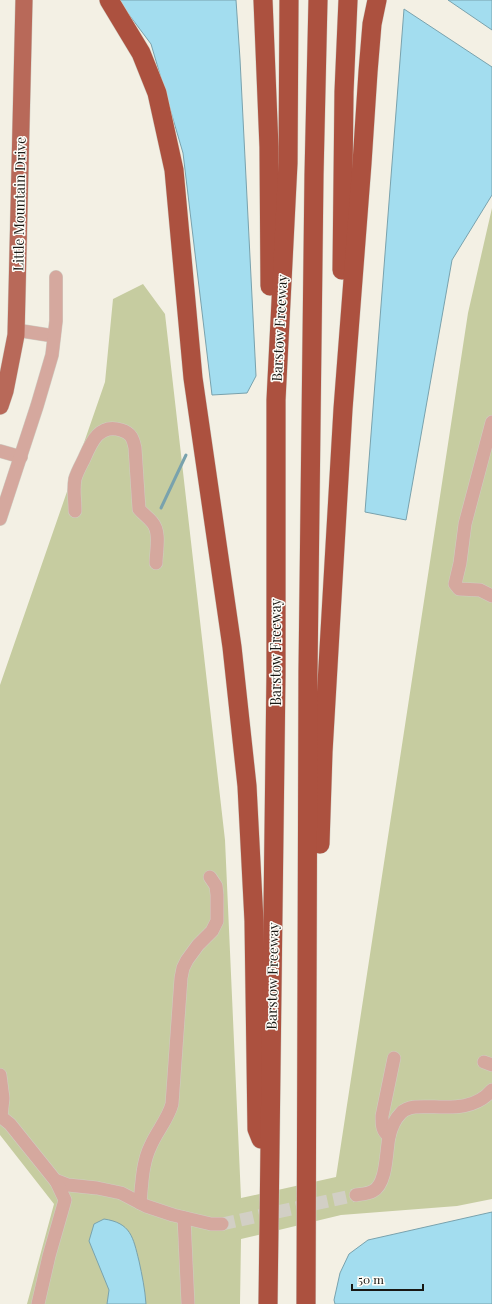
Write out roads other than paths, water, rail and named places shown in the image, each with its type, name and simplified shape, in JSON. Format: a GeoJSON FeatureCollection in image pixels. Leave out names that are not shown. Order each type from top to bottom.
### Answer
{"type":"FeatureCollection","features":[{"type":"Feature","properties":{"kind":"highway"},"geometry":{"type":"LineString","coordinates":[[109,0],[141,53],[157,94],[174,170],[193,378],[232,647],[247,786],[254,921],[257,1129],[269,1157]]}},
{"type":"Feature","properties":{"kind":"highway"},"geometry":{"type":"LineString","coordinates":[[263,0],[268,147],[270,321],[276,400]]}},
{"type":"Feature","properties":{"kind":"highway","name":"Barstow Freeway"},"geometry":{"type":"LineString","coordinates":[[268,1304],[276,674],[276,400],[288,163],[289,0]]}},
{"type":"Feature","properties":{"kind":"highway"},"geometry":{"type":"LineString","coordinates":[[306,1304],[308,672],[313,213],[318,0]]}},
{"type":"Feature","properties":{"kind":"highway"},"geometry":{"type":"LineString","coordinates":[[343,409],[342,340],[344,107],[348,0]]}},
{"type":"Feature","properties":{"kind":"highway"},"geometry":{"type":"LineString","coordinates":[[308,965],[316,944],[323,752],[343,409],[368,64],[372,24],[377,0]]}},
{"type":"Feature","properties":{"kind":"main road","name":"Little Mountain Drive"},"geometry":{"type":"LineString","coordinates":[[0,406],[5,391],[16,330],[24,0]]}},
{"type":"Feature","properties":{"kind":"lane"},"geometry":{"type":"LineString","coordinates":[[0,519],[21,457],[52,355],[56,321],[56,277]]}},
{"type":"Feature","properties":{"kind":"lane"},"geometry":{"type":"LineString","coordinates":[[16,330],[54,336]]}},
{"type":"Feature","properties":{"kind":"lane"},"geometry":{"type":"LineString","coordinates":[[492,422],[465,524],[460,563],[455,584],[459,589],[480,590],[492,596]]}},
{"type":"Feature","properties":{"kind":"lane"},"geometry":{"type":"LineString","coordinates":[[75,510],[74,492],[76,478],[94,437],[100,432],[114,428],[128,433],[133,438],[135,448],[139,509],[152,521],[156,529],[156,563]]}},
{"type":"Feature","properties":{"kind":"lane"},"geometry":{"type":"LineString","coordinates":[[0,451],[21,457]]}},
{"type":"Feature","properties":{"kind":"lane"},"geometry":{"type":"LineString","coordinates":[[140,1203],[145,1160],[156,1135],[169,1113],[172,1104],[183,968],[191,953],[212,931],[217,921],[218,895],[216,886],[210,877]]}},
{"type":"Feature","properties":{"kind":"lane"},"geometry":{"type":"LineString","coordinates":[[389,1136],[383,1130],[382,1116],[394,1058]]}},
{"type":"Feature","properties":{"kind":"lane"},"geometry":{"type":"LineString","coordinates":[[0,1075],[3,1098],[1,1116],[10,1124],[56,1181],[65,1200]]}},
{"type":"Feature","properties":{"kind":"lane"},"geometry":{"type":"LineString","coordinates":[[356,1195],[374,1191],[380,1185],[386,1162],[389,1136],[394,1123],[403,1111],[411,1107],[422,1106],[460,1107],[481,1099],[492,1090]]}},
{"type":"Feature","properties":{"kind":"lane"},"geometry":{"type":"LineString","coordinates":[[56,1181],[68,1185],[121,1193],[146,1206],[184,1218],[211,1224],[222,1224]]}},
{"type":"Feature","properties":{"kind":"lane"},"geometry":{"type":"LineString","coordinates":[[38,1304],[49,1256],[65,1200],[80,1186]]}},
{"type":"Feature","properties":{"kind":"lane"},"geometry":{"type":"LineString","coordinates":[[184,1218],[188,1304]]}},
{"type":"Feature","properties":{"kind":"water"},"geometry":{"type":"Polygon","coordinates":[[[118,0],[236,0],[256,376],[247,393],[212,395],[183,153],[151,44],[118,0]]]}},
{"type":"Feature","properties":{"kind":"water"},"geometry":{"type":"Polygon","coordinates":[[[448,0],[492,0],[492,30],[448,0]]]}},
{"type":"Feature","properties":{"kind":"water"},"geometry":{"type":"Polygon","coordinates":[[[404,9],[492,67],[492,195],[452,260],[406,520],[365,512],[404,9]]]}},
{"type":"Feature","properties":{"kind":"water"},"geometry":{"type":"Polygon","coordinates":[[[492,1212],[492,1304],[335,1304],[334,1300],[340,1273],[349,1254],[368,1240],[492,1212]]]}},
{"type":"Feature","properties":{"kind":"water"},"geometry":{"type":"Polygon","coordinates":[[[104,1219],[120,1224],[129,1232],[132,1238],[137,1252],[146,1304],[107,1304],[109,1290],[89,1241],[94,1224],[104,1219]]]}},
{"type":"Feature","properties":{"kind":"waterway"},"geometry":{"type":"LineString","coordinates":[[161,508],[186,455]]}},
{"type":"Feature","properties":{"kind":"tunnel"},"geometry":{"type":"LineString","coordinates":[[222,1224],[356,1195]]}}]}
